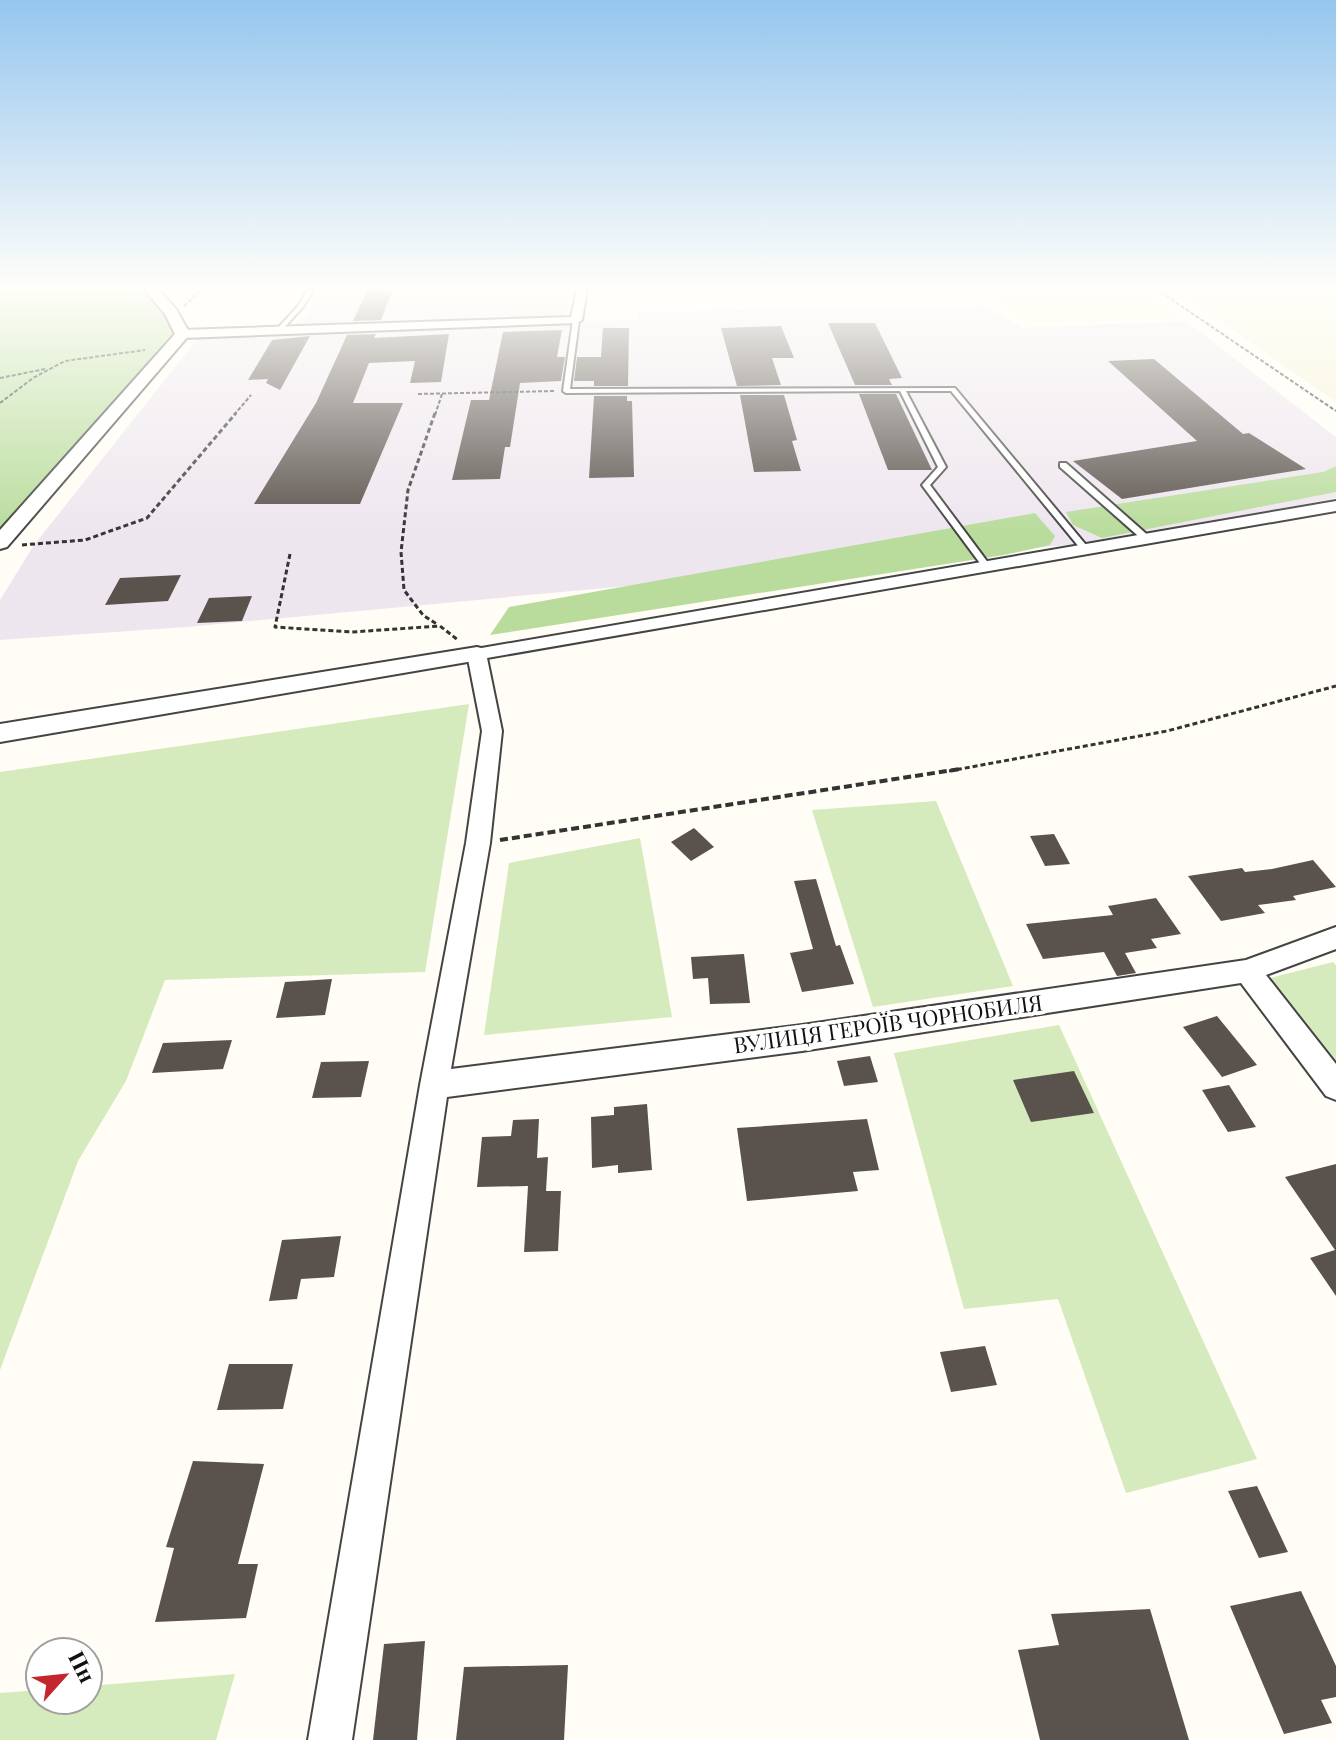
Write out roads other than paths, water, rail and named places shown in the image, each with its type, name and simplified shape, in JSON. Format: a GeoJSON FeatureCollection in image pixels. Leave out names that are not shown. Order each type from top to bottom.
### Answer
{"type":"FeatureCollection","features":[{"type":"Feature","properties":{"kind":"street"},"geometry":{"type":"LineString","coordinates":[[9,544],[154,370]]}},
{"type":"Feature","properties":{"kind":"street"},"geometry":{"type":"LineString","coordinates":[[0,733],[988,568],[1336,506]]}},
{"type":"Feature","properties":{"kind":"street"},"geometry":{"type":"LineString","coordinates":[[330,1740],[434,1085],[478,843],[492,731],[477,654]]}},
{"type":"Feature","properties":{"kind":"street","name":"ВУЛИЦЯ ГЕРОЇВ ЧОРНОБИЛЯ"},"geometry":{"type":"LineString","coordinates":[[434,1085],[802,1038],[1247,971],[1336,938]]}},
{"type":"Feature","properties":{"kind":"street"},"geometry":{"type":"LineString","coordinates":[[1247,971],[1336,1086]]}},
{"type":"Feature","properties":{"kind":"lane"},"geometry":{"type":"LineString","coordinates":[[569,370],[566,391],[953,389],[1087,551]]}},
{"type":"Feature","properties":{"kind":"lane"},"geometry":{"type":"LineString","coordinates":[[902,389],[942,467],[926,485],[988,568]]}},
{"type":"Feature","properties":{"kind":"lane"},"geometry":{"type":"LineString","coordinates":[[1063,465],[1148,540]]}}]}
